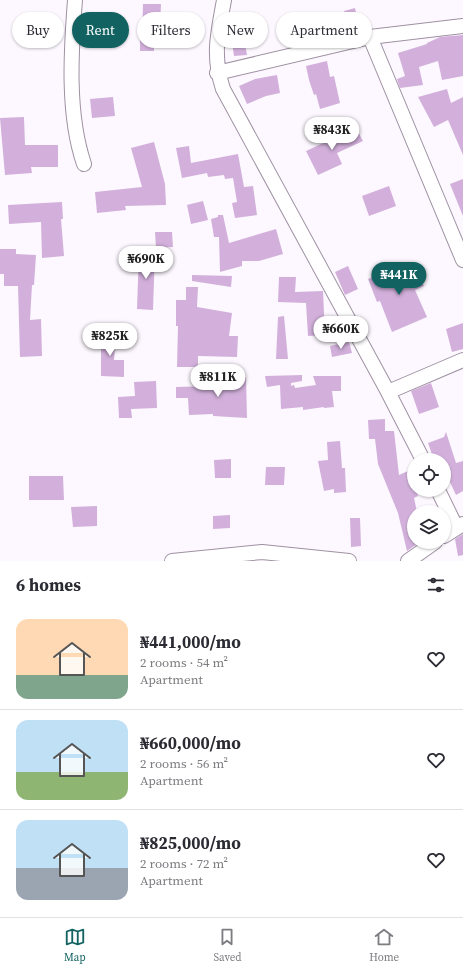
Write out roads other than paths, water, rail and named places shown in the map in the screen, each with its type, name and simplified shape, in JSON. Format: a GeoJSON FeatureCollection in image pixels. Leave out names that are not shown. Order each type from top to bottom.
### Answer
{"type":"FeatureCollection","features":[{"type":"Feature","properties":{"kind":"street"},"geometry":{"type":"LineString","coordinates":[[75,0],[72,41],[74,111],[77,144],[84,164]]}},
{"type":"Feature","properties":{"kind":"street"},"geometry":{"type":"LineString","coordinates":[[224,0],[216,47],[217,73],[223,89],[388,392],[419,453]]}},
{"type":"Feature","properties":{"kind":"street"},"geometry":{"type":"LineString","coordinates":[[372,37],[463,26]]}},
{"type":"Feature","properties":{"kind":"street"},"geometry":{"type":"LineString","coordinates":[[372,42],[463,260]]}},
{"type":"Feature","properties":{"kind":"street"},"geometry":{"type":"LineString","coordinates":[[217,73],[323,48]]}},
{"type":"Feature","properties":{"kind":"street"},"geometry":{"type":"LineString","coordinates":[[388,392],[463,360]]}},
{"type":"Feature","properties":{"kind":"street"},"geometry":{"type":"LineString","coordinates":[[442,497],[460,525],[451,531]]}},
{"type":"Feature","properties":{"kind":"street"},"geometry":{"type":"LineString","coordinates":[[408,561],[425,549]]}},
{"type":"Feature","properties":{"kind":"street"},"geometry":{"type":"LineString","coordinates":[[172,561],[262,552],[349,561]]}}]}
